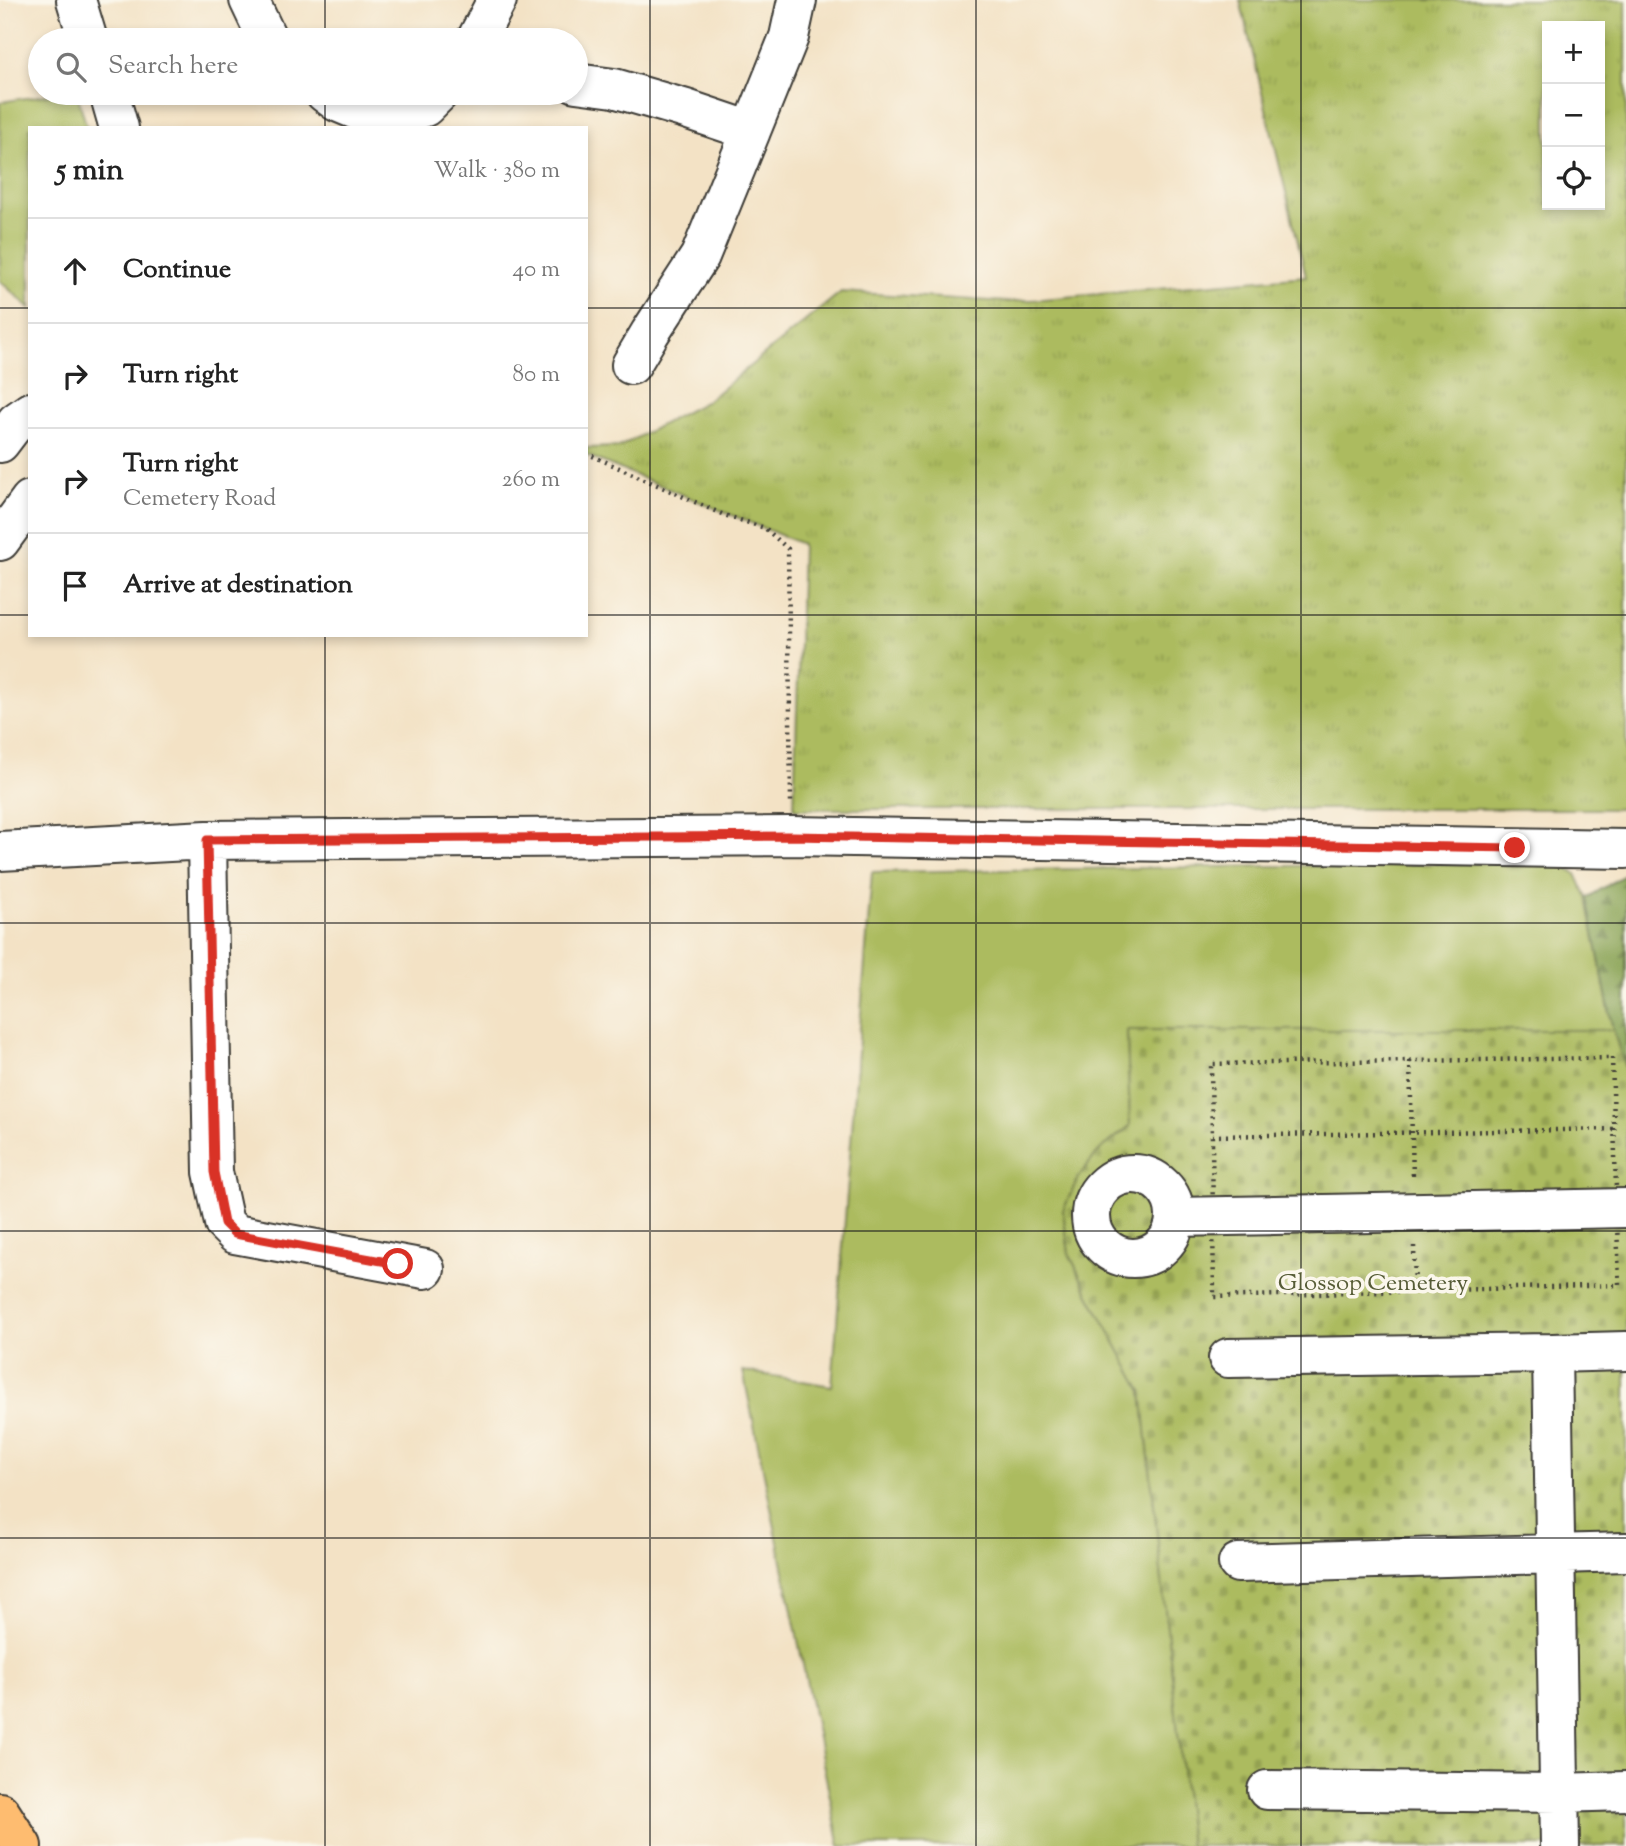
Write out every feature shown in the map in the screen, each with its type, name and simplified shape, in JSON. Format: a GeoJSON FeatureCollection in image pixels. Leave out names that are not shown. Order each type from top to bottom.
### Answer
{"type":"FeatureCollection","features":[{"type":"Feature","properties":{"kind":"main road"},"geometry":{"type":"LineString","coordinates":[[0,1812],[22,1846]]}},
{"type":"Feature","properties":{"kind":"street"},"geometry":{"type":"LineString","coordinates":[[76,0],[84,28]]}},
{"type":"Feature","properties":{"kind":"street"},"geometry":{"type":"LineString","coordinates":[[249,0],[262,28]]}},
{"type":"Feature","properties":{"kind":"street"},"geometry":{"type":"LineString","coordinates":[[482,28],[497,0]]}},
{"type":"Feature","properties":{"kind":"street"},"geometry":{"type":"LineString","coordinates":[[631,365],[700,256],[789,37],[797,0]]}},
{"type":"Feature","properties":{"kind":"street"},"geometry":{"type":"LineString","coordinates":[[588,85],[614,88],[751,131]]}},
{"type":"Feature","properties":{"kind":"street"},"geometry":{"type":"LineString","coordinates":[[112,105],[118,126]]}},
{"type":"Feature","properties":{"kind":"street"},"geometry":{"type":"LineString","coordinates":[[344,105],[373,117],[399,116],[427,105]]}},
{"type":"Feature","properties":{"kind":"street"},"geometry":{"type":"LineString","coordinates":[[0,443],[16,422],[28,413]]}},
{"type":"Feature","properties":{"kind":"street"},"geometry":{"type":"LineString","coordinates":[[0,541],[28,503]]}},
{"type":"Feature","properties":{"kind":"street"},"geometry":{"type":"LineString","coordinates":[[0,851],[207,840],[791,836],[1626,849]]}},
{"type":"Feature","properties":{"kind":"street"},"geometry":{"type":"LineString","coordinates":[[207,840],[214,1172],[224,1223],[235,1234],[425,1269]]}},
{"type":"Feature","properties":{"kind":"street"},"geometry":{"type":"LineString","coordinates":[[1176,1217],[1626,1208]]}},
{"type":"Feature","properties":{"kind":"street"},"geometry":{"type":"LineString","coordinates":[[1228,1358],[1626,1350]]}},
{"type":"Feature","properties":{"kind":"street"},"geometry":{"type":"LineString","coordinates":[[1552,1353],[1560,1846]]}},
{"type":"Feature","properties":{"kind":"street"},"geometry":{"type":"LineString","coordinates":[[1238,1563],[1626,1552]]}},
{"type":"Feature","properties":{"kind":"street"},"geometry":{"type":"LineString","coordinates":[[1267,1790],[1559,1793],[1626,1791]]}},
{"type":"Feature","properties":{"kind":"path"},"geometry":{"type":"LineString","coordinates":[[588,454],[724,515],[765,528],[788,549],[791,836]]}},
{"type":"Feature","properties":{"kind":"path"},"geometry":{"type":"LineString","coordinates":[[1212,1136],[1615,1129]]}},
{"type":"Feature","properties":{"kind":"green space"},"geometry":{"type":"Polygon","coordinates":[[[1240,0],[1626,0],[1626,809],[794,809],[802,544],[588,456],[588,448],[619,447],[707,401],[841,292],[1008,302],[1306,276],[1240,0]]]}},
{"type":"Feature","properties":{"kind":"green space"},"geometry":{"type":"Polygon","coordinates":[[[28,98],[28,105],[80,105],[86,126],[28,126],[28,306],[0,281],[0,102],[28,98]]]}},
{"type":"Feature","properties":{"kind":"green space"},"geometry":{"type":"Polygon","coordinates":[[[1554,862],[1576,874],[1587,898],[1613,1030],[1127,1030],[1130,1126],[1099,1151],[1078,1178],[1063,1211],[1069,1253],[1142,1391],[1190,1846],[840,1846],[743,1371],[832,1386],[872,872],[1554,862]]]}},
{"type":"Feature","properties":{"kind":"green space"},"geometry":{"type":"Polygon","coordinates":[[[1626,874],[1626,1072],[1613,1030],[1587,898],[1626,874]]]}},
{"type":"Feature","properties":{"kind":"green space","name":"Glossop Cemetery"},"geometry":{"type":"Polygon","coordinates":[[[1127,1030],[1613,1030],[1626,1072],[1626,1846],[1190,1846],[1142,1391],[1069,1253],[1063,1211],[1078,1178],[1099,1151],[1130,1126],[1127,1030]]]}},
{"type":"Feature","properties":{"kind":"route"},"geometry":{"type":"LineString","coordinates":[[398,1264],[235,1234],[224,1223],[214,1172],[207,840],[791,836],[1515,848]]}}]}
